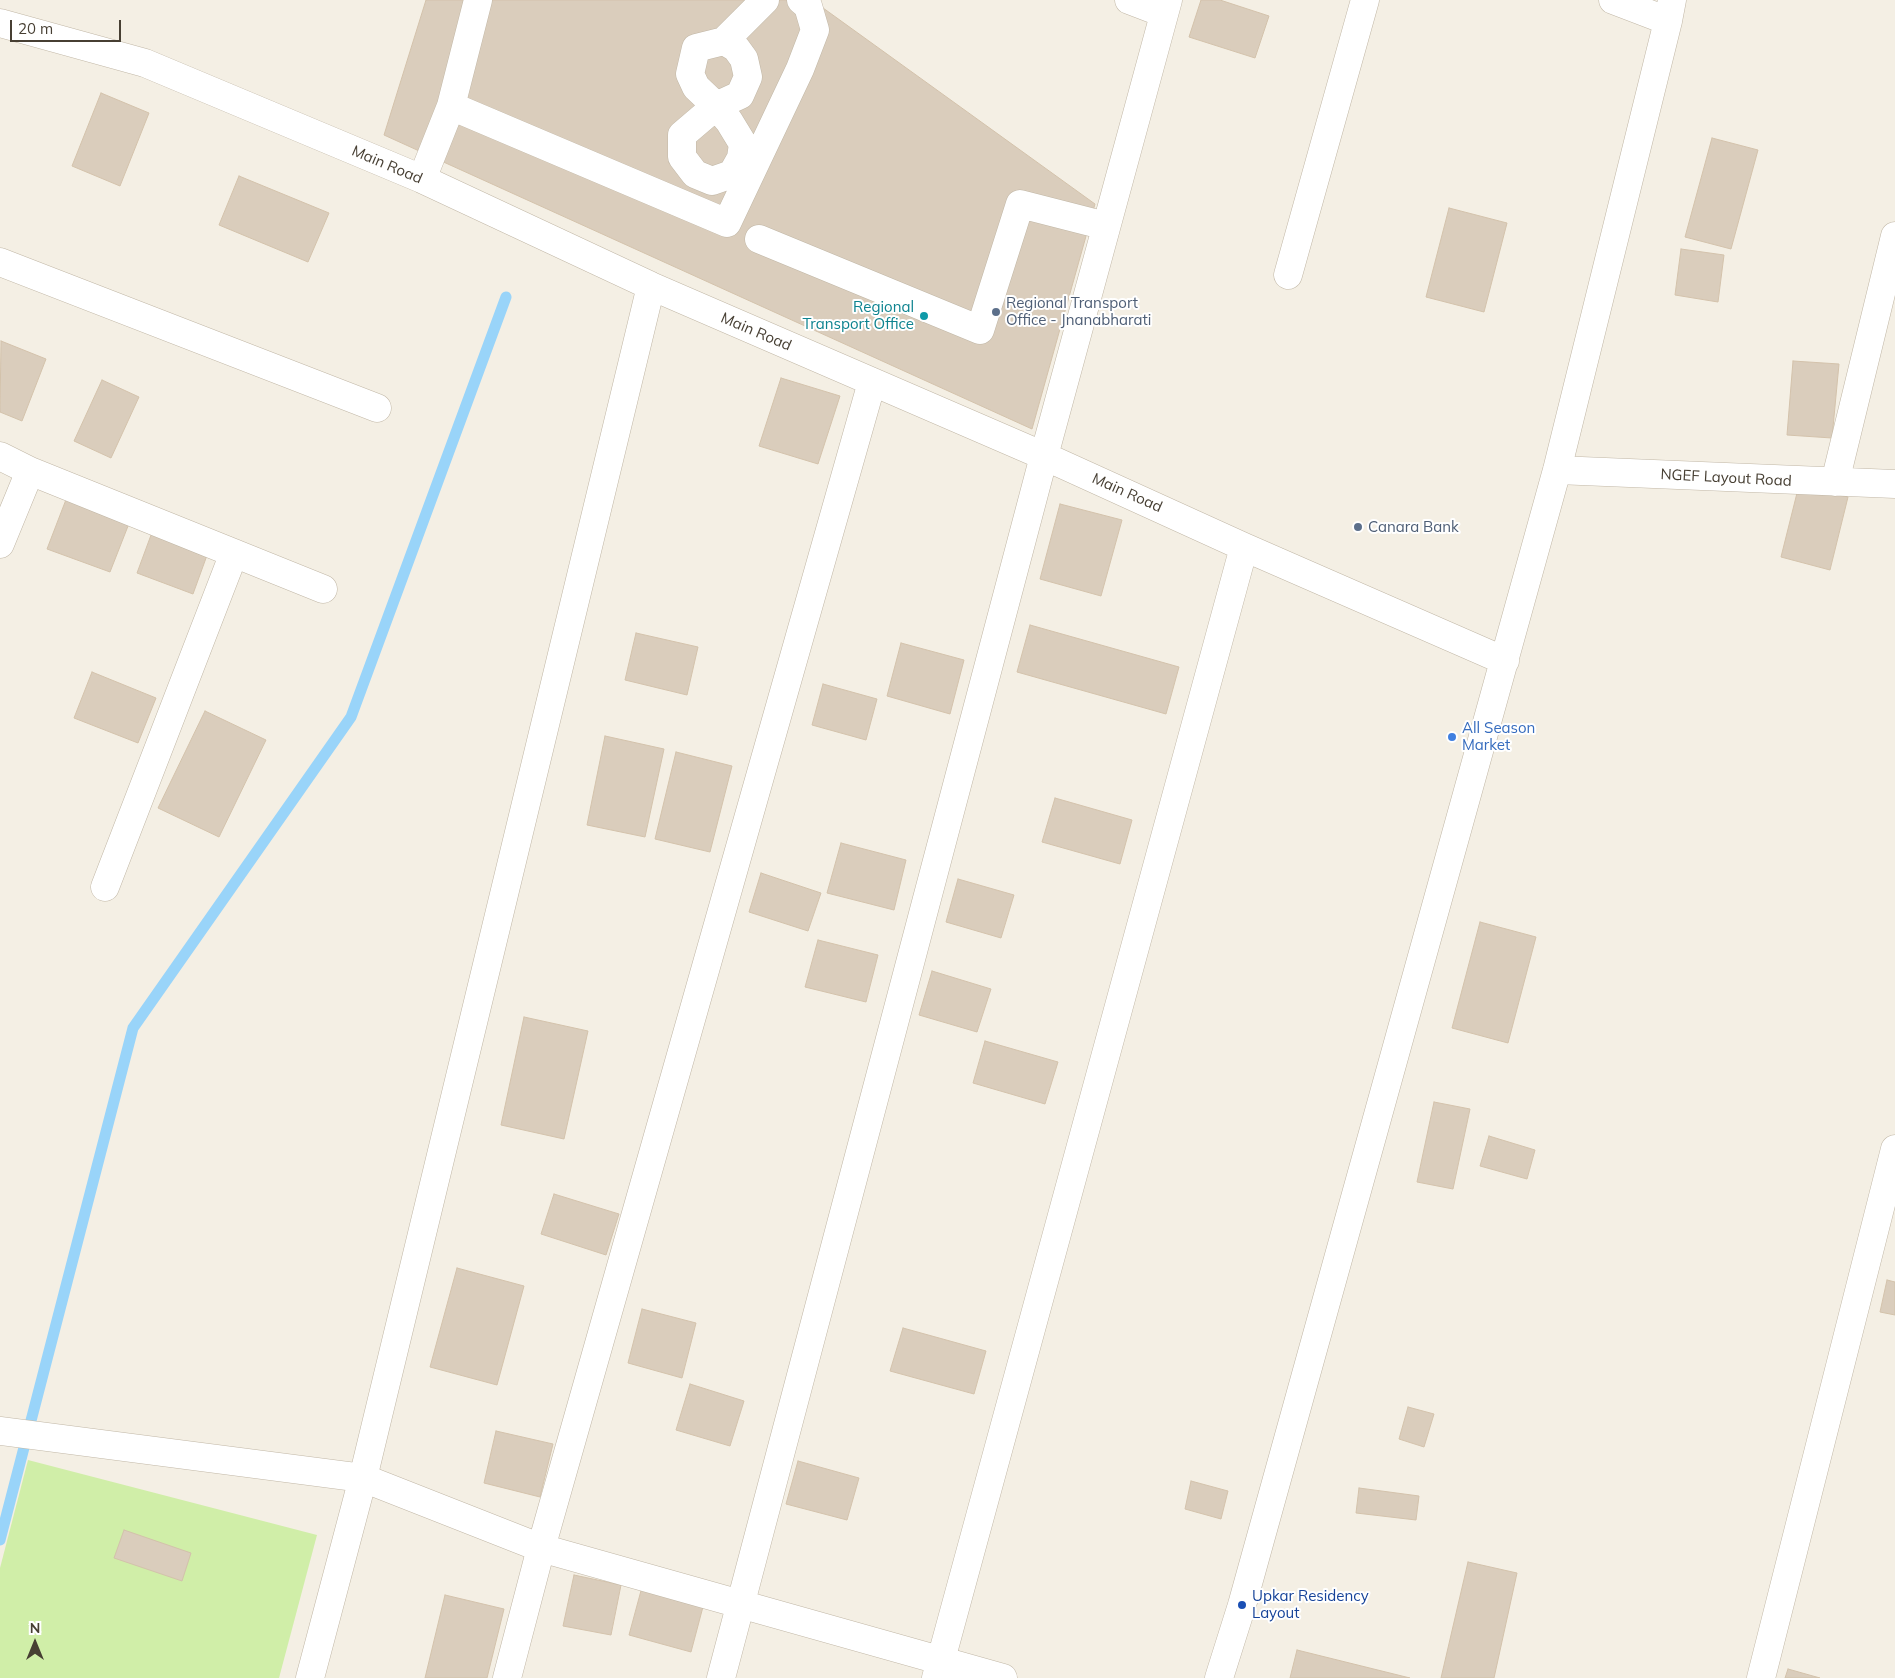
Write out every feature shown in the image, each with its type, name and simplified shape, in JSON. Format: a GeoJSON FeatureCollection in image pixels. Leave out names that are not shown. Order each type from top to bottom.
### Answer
{"type":"FeatureCollection","features":[{"type":"Feature","properties":{"kind":"street"},"geometry":{"type":"LineString","coordinates":[[422,179],[451,106],[478,0]]}},
{"type":"Feature","properties":{"kind":"street"},"geometry":{"type":"LineString","coordinates":[[745,166],[741,158],[743,144],[729,121],[696,87],[690,74],[696,48],[724,41],[765,0]]}},
{"type":"Feature","properties":{"kind":"street"},"geometry":{"type":"LineString","coordinates":[[451,106],[727,223],[745,166],[800,69],[815,30],[808,6],[801,0]]}},
{"type":"Feature","properties":{"kind":"street"},"geometry":{"type":"LineString","coordinates":[[720,1678],[1044,456],[1166,7],[1129,0]]}},
{"type":"Feature","properties":{"kind":"street"},"geometry":{"type":"LineString","coordinates":[[1288,275],[1365,0]]}},
{"type":"Feature","properties":{"kind":"street"},"geometry":{"type":"LineString","coordinates":[[1220,1678],[1245,1596],[1558,470],[1670,11],[1613,0]]}},
{"type":"Feature","properties":{"kind":"street","name":"Main Road"},"geometry":{"type":"LineString","coordinates":[[0,22],[145,63],[422,179],[651,286],[1044,456],[1244,547],[1505,661]]}},
{"type":"Feature","properties":{"kind":"street"},"geometry":{"type":"LineString","coordinates":[[724,41],[736,48],[744,59],[748,77],[740,95],[716,106],[682,135],[682,156],[695,174],[712,181],[732,174],[745,166]]}},
{"type":"Feature","properties":{"kind":"street"},"geometry":{"type":"LineString","coordinates":[[760,239],[980,330],[1020,204],[1106,226]]}},
{"type":"Feature","properties":{"kind":"street"},"geometry":{"type":"LineString","coordinates":[[1835,482],[1895,236]]}},
{"type":"Feature","properties":{"kind":"street"},"geometry":{"type":"LineString","coordinates":[[0,262],[378,408]]}},
{"type":"Feature","properties":{"kind":"street"},"geometry":{"type":"LineString","coordinates":[[310,1678],[363,1478],[651,286]]}},
{"type":"Feature","properties":{"kind":"street"},"geometry":{"type":"LineString","coordinates":[[507,1678],[541,1548],[872,382]]}},
{"type":"Feature","properties":{"kind":"street"},"geometry":{"type":"LineString","coordinates":[[0,456],[30,471],[324,589]]}},
{"type":"Feature","properties":{"kind":"street","name":"NGEF Layout Road"},"geometry":{"type":"LineString","coordinates":[[1558,470],[1895,484]]}},
{"type":"Feature","properties":{"kind":"street"},"geometry":{"type":"LineString","coordinates":[[0,544],[30,471]]}},
{"type":"Feature","properties":{"kind":"street"},"geometry":{"type":"LineString","coordinates":[[939,1669],[1244,547]]}},
{"type":"Feature","properties":{"kind":"street"},"geometry":{"type":"LineString","coordinates":[[105,887],[234,553]]}},
{"type":"Feature","properties":{"kind":"street"},"geometry":{"type":"LineString","coordinates":[[1761,1678],[1895,1149]]}},
{"type":"Feature","properties":{"kind":"street"},"geometry":{"type":"LineString","coordinates":[[0,1432],[363,1478],[541,1548],[741,1604],[939,1669],[1003,1678]]}},
{"type":"Feature","properties":{"kind":"green space"},"geometry":{"type":"Polygon","coordinates":[[[28,1460],[317,1535],[279,1678],[0,1678],[0,1568],[28,1460]]]}},
{"type":"Feature","properties":{"kind":"building","name":"Regional Transport Office"},"geometry":{"type":"Polygon","coordinates":[[[426,0],[812,0],[1095,204],[1032,429],[384,135],[426,0]]]}},
{"type":"Feature","properties":{"kind":"building"},"geometry":{"type":"Polygon","coordinates":[[[1201,0],[1220,0],[1269,16],[1255,58],[1189,37],[1201,0]]]}},
{"type":"Feature","properties":{"kind":"building"},"geometry":{"type":"Polygon","coordinates":[[[101,93],[149,113],[120,186],[72,166],[101,93]]]}},
{"type":"Feature","properties":{"kind":"building"},"geometry":{"type":"Polygon","coordinates":[[[1712,138],[1758,150],[1731,249],[1685,237],[1712,138]]]}},
{"type":"Feature","properties":{"kind":"building"},"geometry":{"type":"Polygon","coordinates":[[[239,176],[329,213],[308,262],[219,225],[239,176]]]}},
{"type":"Feature","properties":{"kind":"building"},"geometry":{"type":"Polygon","coordinates":[[[1449,208],[1507,223],[1484,312],[1426,297],[1449,208]]]}},
{"type":"Feature","properties":{"kind":"building"},"geometry":{"type":"Polygon","coordinates":[[[1681,249],[1724,255],[1718,302],[1675,295],[1681,249]]]}},
{"type":"Feature","properties":{"kind":"building"},"geometry":{"type":"Polygon","coordinates":[[[1,341],[46,359],[22,421],[0,412],[1,341]]]}},
{"type":"Feature","properties":{"kind":"building"},"geometry":{"type":"Polygon","coordinates":[[[1793,361],[1839,364],[1832,438],[1787,435],[1793,361]]]}},
{"type":"Feature","properties":{"kind":"building"},"geometry":{"type":"Polygon","coordinates":[[[781,378],[840,396],[818,464],[759,446],[781,378]]]}},
{"type":"Feature","properties":{"kind":"building"},"geometry":{"type":"Polygon","coordinates":[[[102,380],[139,397],[111,458],[74,441],[102,380]]]}},
{"type":"Feature","properties":{"kind":"building"},"geometry":{"type":"Polygon","coordinates":[[[1799,485],[1848,497],[1830,570],[1781,557],[1799,485]]]}},
{"type":"Feature","properties":{"kind":"building"},"geometry":{"type":"Polygon","coordinates":[[[67,497],[130,521],[110,572],[47,549],[67,497]]]}},
{"type":"Feature","properties":{"kind":"building"},"geometry":{"type":"Polygon","coordinates":[[[1060,504],[1122,520],[1101,596],[1040,579],[1060,504]]]}},
{"type":"Feature","properties":{"kind":"building"},"geometry":{"type":"Polygon","coordinates":[[[154,527],[210,547],[193,594],[137,573],[154,527]]]}},
{"type":"Feature","properties":{"kind":"building"},"geometry":{"type":"Polygon","coordinates":[[[1030,625],[1179,667],[1166,714],[1017,672],[1030,625]]]}},
{"type":"Feature","properties":{"kind":"building"},"geometry":{"type":"Polygon","coordinates":[[[636,633],[698,647],[687,695],[625,680],[636,633]]]}},
{"type":"Feature","properties":{"kind":"building"},"geometry":{"type":"Polygon","coordinates":[[[901,643],[964,660],[950,714],[887,696],[901,643]]]}},
{"type":"Feature","properties":{"kind":"building"},"geometry":{"type":"Polygon","coordinates":[[[92,672],[156,698],[138,743],[74,718],[92,672]]]}},
{"type":"Feature","properties":{"kind":"building"},"geometry":{"type":"Polygon","coordinates":[[[823,684],[877,699],[866,740],[812,725],[823,684]]]}},
{"type":"Feature","properties":{"kind":"building"},"geometry":{"type":"Polygon","coordinates":[[[205,711],[266,740],[219,837],[158,808],[205,711]]]}},
{"type":"Feature","properties":{"kind":"building"},"geometry":{"type":"Polygon","coordinates":[[[605,736],[664,749],[645,837],[587,825],[605,736]]]}},
{"type":"Feature","properties":{"kind":"building"},"geometry":{"type":"Polygon","coordinates":[[[676,752],[732,766],[710,852],[655,839],[676,752]]]}},
{"type":"Feature","properties":{"kind":"building"},"geometry":{"type":"Polygon","coordinates":[[[1055,798],[1132,820],[1120,864],[1042,842],[1055,798]]]}},
{"type":"Feature","properties":{"kind":"building"},"geometry":{"type":"Polygon","coordinates":[[[841,843],[906,860],[894,910],[827,893],[841,843]]]}},
{"type":"Feature","properties":{"kind":"building"},"geometry":{"type":"Polygon","coordinates":[[[761,873],[821,893],[808,931],[749,912],[761,873]]]}},
{"type":"Feature","properties":{"kind":"building"},"geometry":{"type":"Polygon","coordinates":[[[958,879],[1014,895],[1001,938],[946,922],[958,879]]]}},
{"type":"Feature","properties":{"kind":"building"},"geometry":{"type":"Polygon","coordinates":[[[1480,922],[1536,937],[1508,1043],[1452,1028],[1480,922]]]}},
{"type":"Feature","properties":{"kind":"building"},"geometry":{"type":"Polygon","coordinates":[[[818,940],[878,955],[866,1002],[805,987],[818,940]]]}},
{"type":"Feature","properties":{"kind":"building"},"geometry":{"type":"Polygon","coordinates":[[[932,971],[991,989],[977,1032],[919,1015],[932,971]]]}},
{"type":"Feature","properties":{"kind":"building"},"geometry":{"type":"Polygon","coordinates":[[[524,1017],[588,1031],[564,1139],[501,1125],[524,1017]]]}},
{"type":"Feature","properties":{"kind":"building"},"geometry":{"type":"Polygon","coordinates":[[[985,1041],[1058,1062],[1045,1104],[973,1083],[985,1041]]]}},
{"type":"Feature","properties":{"kind":"building"},"geometry":{"type":"Polygon","coordinates":[[[1434,1102],[1470,1109],[1453,1189],[1417,1182],[1434,1102]]]}},
{"type":"Feature","properties":{"kind":"building"},"geometry":{"type":"Polygon","coordinates":[[[1489,1136],[1535,1150],[1527,1179],[1480,1166],[1489,1136]]]}},
{"type":"Feature","properties":{"kind":"building"},"geometry":{"type":"Polygon","coordinates":[[[554,1194],[619,1214],[606,1255],[541,1234],[554,1194]]]}},
{"type":"Feature","properties":{"kind":"building"},"geometry":{"type":"Polygon","coordinates":[[[457,1268],[524,1286],[497,1385],[430,1367],[457,1268]]]}},
{"type":"Feature","properties":{"kind":"building"},"geometry":{"type":"Polygon","coordinates":[[[1887,1280],[1895,1282],[1895,1315],[1880,1312],[1887,1280]]]}},
{"type":"Feature","properties":{"kind":"building"},"geometry":{"type":"Polygon","coordinates":[[[642,1309],[696,1323],[682,1378],[628,1363],[642,1309]]]}},
{"type":"Feature","properties":{"kind":"building"},"geometry":{"type":"Polygon","coordinates":[[[903,1328],[986,1351],[974,1394],[890,1371],[903,1328]]]}},
{"type":"Feature","properties":{"kind":"building"},"geometry":{"type":"Polygon","coordinates":[[[690,1384],[744,1401],[730,1446],[676,1430],[690,1384]]]}},
{"type":"Feature","properties":{"kind":"building"},"geometry":{"type":"Polygon","coordinates":[[[1408,1407],[1434,1414],[1424,1447],[1399,1439],[1408,1407]]]}},
{"type":"Feature","properties":{"kind":"building"},"geometry":{"type":"Polygon","coordinates":[[[496,1431],[553,1444],[540,1497],[484,1483],[496,1431]]]}},
{"type":"Feature","properties":{"kind":"building"},"geometry":{"type":"Polygon","coordinates":[[[798,1461],[859,1478],[847,1520],[786,1504],[798,1461]]]}},
{"type":"Feature","properties":{"kind":"building"},"geometry":{"type":"Polygon","coordinates":[[[1191,1481],[1228,1491],[1221,1519],[1185,1509],[1191,1481]]]}},
{"type":"Feature","properties":{"kind":"building"},"geometry":{"type":"Polygon","coordinates":[[[1359,1488],[1419,1496],[1416,1520],[1356,1513],[1359,1488]]]}},
{"type":"Feature","properties":{"kind":"building"},"geometry":{"type":"Polygon","coordinates":[[[124,1530],[191,1553],[182,1581],[114,1558],[124,1530]]]}},
{"type":"Feature","properties":{"kind":"building"},"geometry":{"type":"Polygon","coordinates":[[[1468,1562],[1517,1573],[1494,1678],[1441,1678],[1468,1562]]]}},
{"type":"Feature","properties":{"kind":"building"},"geometry":{"type":"Polygon","coordinates":[[[574,1575],[621,1585],[611,1635],[563,1626],[574,1575]]]}},
{"type":"Feature","properties":{"kind":"building"},"geometry":{"type":"Polygon","coordinates":[[[642,1587],[704,1603],[691,1652],[629,1635],[642,1587]]]}},
{"type":"Feature","properties":{"kind":"building"},"geometry":{"type":"Polygon","coordinates":[[[445,1595],[504,1609],[487,1678],[425,1678],[445,1595]]]}},
{"type":"Feature","properties":{"kind":"building"},"geometry":{"type":"Polygon","coordinates":[[[1297,1650],[1410,1678],[1290,1678],[1297,1650]]]}},
{"type":"Feature","properties":{"kind":"building"},"geometry":{"type":"Polygon","coordinates":[[[1788,1669],[1820,1678],[1785,1678],[1788,1669]]]}},
{"type":"Feature","properties":{"kind":"waterway"},"geometry":{"type":"LineString","coordinates":[[0,1540],[133,1028],[351,717],[506,297]]}},
{"type":"Feature","properties":{"kind":"place","name":"Regional Transport Office - Jnanabharati"},"geometry":{"type":"Point","coordinates":[996,312]}},
{"type":"Feature","properties":{"kind":"place","name":"Regional Transport Office"},"geometry":{"type":"Point","coordinates":[924,316]}},
{"type":"Feature","properties":{"kind":"place","name":"Canara Bank"},"geometry":{"type":"Point","coordinates":[1358,527]}},
{"type":"Feature","properties":{"kind":"place","name":"All Season Market"},"geometry":{"type":"Point","coordinates":[1452,737]}},
{"type":"Feature","properties":{"kind":"place","name":"Upkar Residency Layout"},"geometry":{"type":"Point","coordinates":[1242,1605]}}]}
